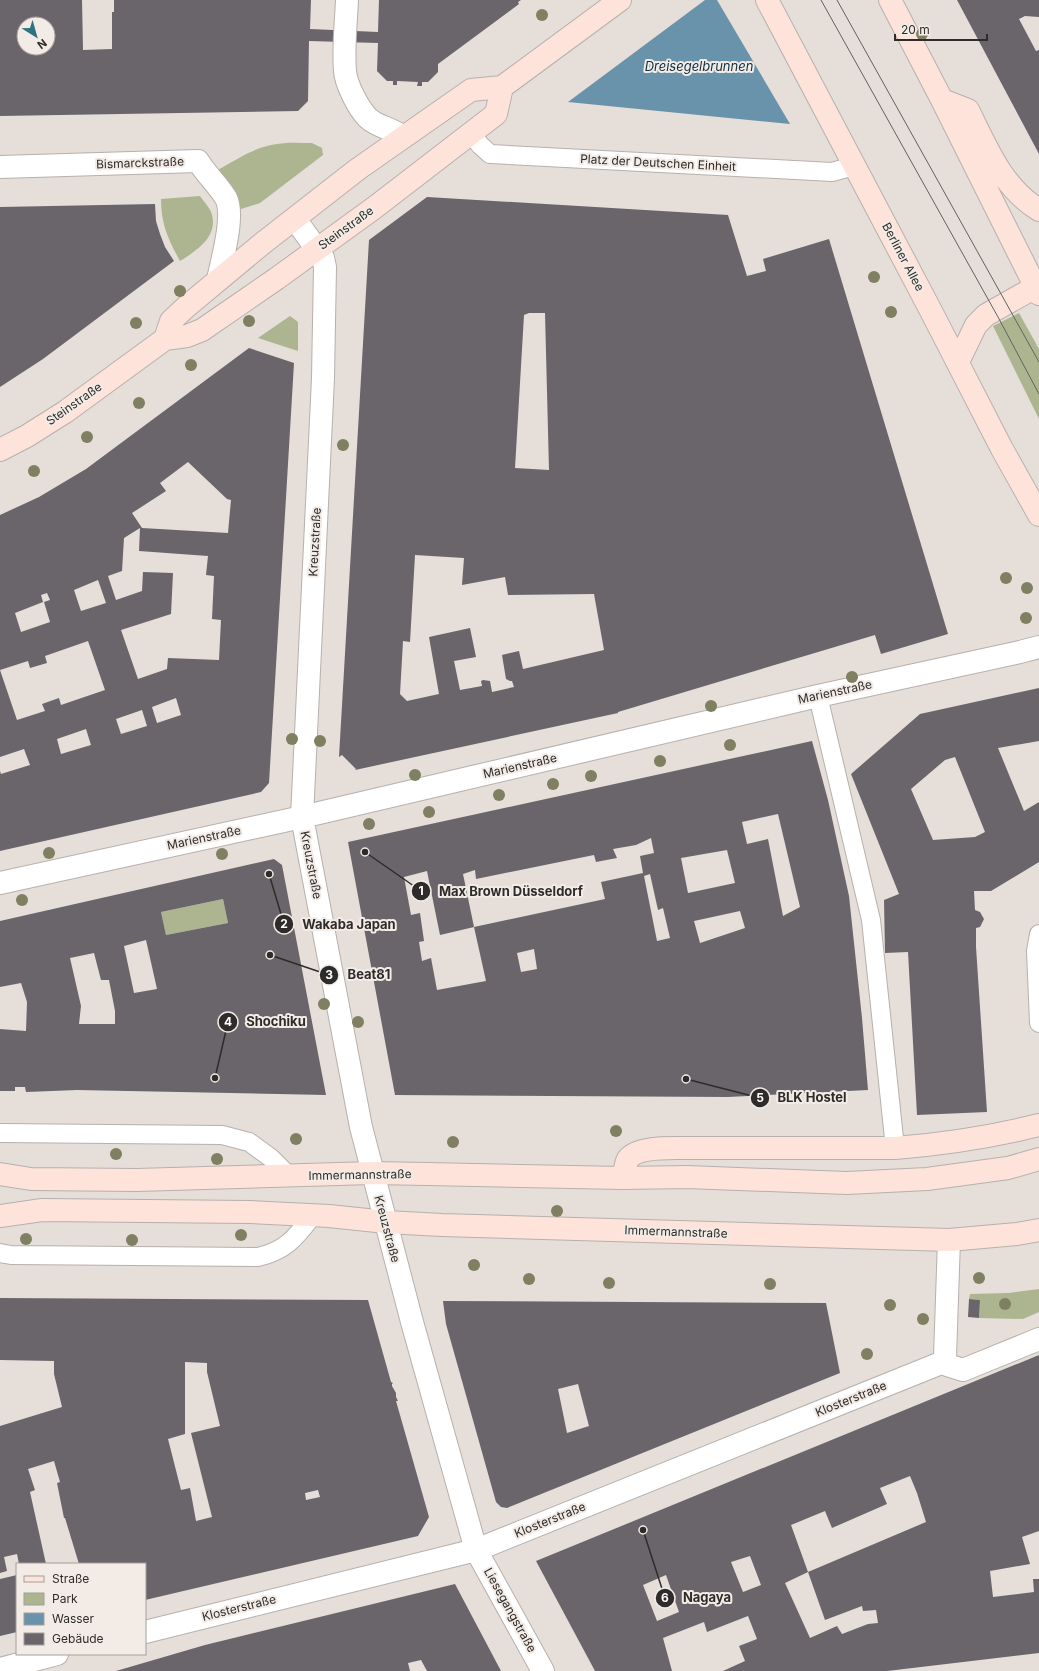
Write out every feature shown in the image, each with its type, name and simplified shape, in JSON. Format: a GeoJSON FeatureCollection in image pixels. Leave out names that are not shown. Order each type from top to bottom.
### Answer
{"type":"FeatureCollection","features":[{"type":"Feature","properties":{"kind":"street"},"geometry":{"type":"LineString","coordinates":[[347,0],[344,72],[348,86],[368,118],[380,126],[397,132],[403,137]]}},
{"type":"Feature","properties":{"kind":"street"},"geometry":{"type":"LineString","coordinates":[[165,339],[172,321],[218,280],[358,169],[471,90],[502,87],[620,0]]}},
{"type":"Feature","properties":{"kind":"street","name":"Berliner Allee"},"geometry":{"type":"LineString","coordinates":[[766,0],[958,362],[1002,449],[1039,515]]}},
{"type":"Feature","properties":{"kind":"street"},"geometry":{"type":"LineString","coordinates":[[890,0],[1038,289],[986,315],[976,325],[958,362]]}},
{"type":"Feature","properties":{"kind":"street","name":"Steinstraße"},"geometry":{"type":"LineString","coordinates":[[0,450],[27,436],[65,412],[165,339],[187,336],[202,330],[317,249],[496,114],[502,87]]}},
{"type":"Feature","properties":{"kind":"street"},"geometry":{"type":"LineString","coordinates":[[942,100],[968,110],[992,160],[1004,179],[1016,192],[1039,210]]}},
{"type":"Feature","properties":{"kind":"street","name":"Bismarckstraße"},"geometry":{"type":"LineString","coordinates":[[0,167],[198,161],[226,199],[230,213],[229,230],[218,280]]}},
{"type":"Feature","properties":{"kind":"street","name":"Kreuzstraße"},"geometry":{"type":"LineString","coordinates":[[295,219],[323,258],[325,267],[323,378],[302,817],[361,1127],[372,1173],[476,1550]]}},
{"type":"Feature","properties":{"kind":"street","name":"Marienstraße"},"geometry":{"type":"LineString","coordinates":[[0,883],[302,817],[818,696],[1039,647]]}},
{"type":"Feature","properties":{"kind":"street"},"geometry":{"type":"LineString","coordinates":[[623,1178],[628,1160],[636,1154],[654,1149],[895,1148],[926,1146],[995,1136],[1039,1125]]}},
{"type":"Feature","properties":{"kind":"street","name":"Immermannstraße"},"geometry":{"type":"LineString","coordinates":[[0,1174],[31,1179],[137,1180],[372,1173],[623,1178],[687,1177],[847,1183],[927,1180],[1008,1168],[1039,1159]]}},
{"type":"Feature","properties":{"kind":"street","name":"Immermannstraße"},"geometry":{"type":"LineString","coordinates":[[0,1216],[42,1210],[250,1212],[313,1215],[386,1222],[949,1240],[1017,1234],[1039,1230]]}},
{"type":"Feature","properties":{"kind":"street"},"geometry":{"type":"LineString","coordinates":[[949,1240],[945,1357],[941,1363],[963,1370],[1039,1340]]}},
{"type":"Feature","properties":{"kind":"street","name":"Klosterstraße"},"geometry":{"type":"LineString","coordinates":[[146,1632],[476,1550],[941,1363]]}},
{"type":"Feature","properties":{"kind":"street","name":"Liesegangstraße"},"geometry":{"type":"LineString","coordinates":[[476,1550],[543,1671]]}},
{"type":"Feature","properties":{"kind":"street"},"geometry":{"type":"LineString","coordinates":[[0,1669],[53,1655]]}},
{"type":"Feature","properties":{"kind":"lane","name":"Platz der Deutschen Einheit"},"geometry":{"type":"LineString","coordinates":[[471,133],[480,145],[490,154],[832,172],[854,166]]}},
{"type":"Feature","properties":{"kind":"lane"},"geometry":{"type":"LineString","coordinates":[[818,696],[871,920],[895,1148]]}},
{"type":"Feature","properties":{"kind":"lane"},"geometry":{"type":"LineString","coordinates":[[1039,934],[1036,951],[1039,1023]]}},
{"type":"Feature","properties":{"kind":"lane"},"geometry":{"type":"LineString","coordinates":[[0,1133],[222,1135],[249,1142],[271,1158],[288,1175]]}},
{"type":"Feature","properties":{"kind":"lane"},"geometry":{"type":"LineString","coordinates":[[0,1252],[11,1255],[258,1257],[271,1254],[295,1238],[313,1215]]}},
{"type":"Feature","properties":{"kind":"green space"},"geometry":{"type":"Polygon","coordinates":[[[286,143],[312,143],[322,148],[323,155],[260,203],[235,211],[218,170],[246,154],[261,148],[286,143]]]}},
{"type":"Feature","properties":{"kind":"green space"},"geometry":{"type":"Polygon","coordinates":[[[200,196],[211,213],[213,223],[212,230],[209,237],[199,248],[180,261],[166,231],[162,216],[161,199],[200,196]]]}},
{"type":"Feature","properties":{"kind":"green space"},"geometry":{"type":"Polygon","coordinates":[[[1019,313],[1039,349],[1039,419],[993,326],[1019,313]]]}},
{"type":"Feature","properties":{"kind":"green space"},"geometry":{"type":"Polygon","coordinates":[[[290,316],[298,322],[298,351],[258,338],[290,316]]]}},
{"type":"Feature","properties":{"kind":"green space"},"geometry":{"type":"Polygon","coordinates":[[[223,899],[228,923],[166,935],[161,912],[223,899]]]}},
{"type":"Feature","properties":{"kind":"green space"},"geometry":{"type":"Polygon","coordinates":[[[1039,1289],[1039,1312],[1023,1319],[979,1318],[980,1300],[969,1299],[970,1294],[1009,1293],[1039,1289]]]}},
{"type":"Feature","properties":{"kind":"water","name":"Dreisegelbrunnen"},"geometry":{"type":"Polygon","coordinates":[[[705,0],[717,0],[790,124],[568,102],[705,0]]]}},
{"type":"Feature","properties":{"kind":"building"},"geometry":{"type":"Polygon","coordinates":[[[0,0],[82,0],[83,50],[112,49],[112,12],[114,12],[114,0],[311,0],[310,29],[378,32],[379,0],[521,0],[518,2],[519,4],[438,64],[438,72],[428,82],[422,82],[422,86],[417,86],[418,82],[397,81],[397,85],[393,85],[393,81],[387,81],[377,71],[378,43],[309,41],[308,101],[298,111],[0,116],[0,0]]]}},
{"type":"Feature","properties":{"kind":"building"},"geometry":{"type":"Polygon","coordinates":[[[957,0],[1039,0],[1039,17],[1025,16],[1019,19],[1036,51],[1039,50],[1039,154],[957,0]]]}},
{"type":"Feature","properties":{"kind":"building"},"geometry":{"type":"Polygon","coordinates":[[[427,197],[728,215],[747,276],[766,271],[763,259],[829,239],[948,634],[881,654],[875,635],[618,713],[355,770],[356,769],[342,755],[339,757],[369,240],[427,197]],[[529,313],[524,315],[515,468],[549,470],[545,313],[529,313]],[[415,555],[410,642],[403,641],[400,694],[407,701],[439,694],[429,637],[470,628],[476,657],[454,661],[460,690],[482,686],[481,681],[483,680],[490,681],[492,692],[514,687],[512,681],[506,679],[502,655],[519,651],[523,669],[604,650],[594,594],[508,595],[505,577],[462,585],[464,558],[415,555]]]}},
{"type":"Feature","properties":{"kind":"building"},"geometry":{"type":"Polygon","coordinates":[[[155,204],[156,221],[160,234],[165,247],[174,261],[43,359],[0,387],[0,207],[155,204]]]}},
{"type":"Feature","properties":{"kind":"building"},"geometry":{"type":"Polygon","coordinates":[[[249,348],[294,363],[269,783],[261,792],[0,851],[0,771],[1,774],[30,765],[24,749],[0,757],[0,670],[0,515],[39,497],[86,469],[249,348]],[[188,462],[160,483],[166,491],[132,513],[142,528],[228,533],[231,500],[227,499],[188,462]],[[140,528],[124,538],[122,571],[108,576],[116,600],[142,591],[143,572],[173,573],[171,614],[121,630],[138,679],[167,669],[168,658],[219,660],[221,620],[212,619],[214,576],[206,575],[208,556],[139,551],[140,528]],[[98,580],[74,590],[81,611],[106,603],[98,580]],[[47,593],[41,595],[43,602],[15,613],[21,632],[50,622],[44,602],[50,600],[47,593]],[[88,641],[45,656],[47,663],[30,668],[28,661],[0,670],[17,720],[45,711],[42,704],[59,698],[61,705],[105,690],[88,641]],[[176,698],[152,707],[157,723],[181,715],[176,698]],[[142,710],[116,719],[121,734],[147,726],[142,710]],[[86,729],[57,739],[61,754],[91,745],[86,729]]]}},
{"type":"Feature","properties":{"kind":"building"},"geometry":{"type":"Polygon","coordinates":[[[1039,688],[1039,741],[998,748],[1024,811],[1039,802],[1039,862],[991,891],[974,891],[975,910],[980,912],[984,919],[980,927],[976,928],[976,947],[987,1112],[917,1115],[908,952],[885,953],[884,900],[899,894],[851,774],[920,714],[1039,688]],[[955,757],[945,760],[911,789],[933,840],[975,837],[985,832],[955,757]]]}},
{"type":"Feature","properties":{"kind":"building"},"geometry":{"type":"Polygon","coordinates":[[[812,741],[828,800],[849,896],[868,1090],[728,1097],[395,1095],[348,842],[812,741]],[[778,814],[742,822],[747,844],[768,839],[783,916],[800,907],[778,814]],[[651,838],[636,845],[613,849],[617,858],[596,862],[594,855],[476,879],[475,870],[463,874],[474,927],[605,899],[601,882],[643,873],[640,856],[654,853],[651,838]],[[727,850],[681,858],[688,893],[735,883],[727,850]],[[427,871],[404,877],[411,915],[420,913],[424,941],[419,942],[422,961],[431,958],[437,990],[486,981],[474,927],[440,935],[427,871]],[[650,874],[644,876],[657,941],[670,938],[663,908],[658,910],[650,874]],[[740,911],[694,921],[700,943],[745,928],[740,911]],[[534,949],[517,953],[521,972],[537,969],[534,949]]]}},
{"type":"Feature","properties":{"kind":"building"},"geometry":{"type":"Polygon","coordinates":[[[274,859],[282,865],[326,1095],[77,1090],[26,1092],[25,1087],[15,1087],[15,1091],[0,1091],[0,1029],[26,1031],[27,1002],[21,983],[0,987],[0,921],[274,859]],[[223,899],[161,912],[166,935],[228,923],[223,899]],[[146,940],[124,946],[134,993],[157,989],[146,940]],[[94,953],[70,958],[81,1006],[79,1024],[115,1024],[115,1011],[109,980],[101,980],[94,953]]]}},
{"type":"Feature","properties":{"kind":"building"},"geometry":{"type":"Polygon","coordinates":[[[0,1298],[368,1300],[391,1382],[393,1383],[392,1386],[396,1393],[398,1401],[396,1401],[429,1517],[418,1536],[146,1600],[146,1563],[79,1563],[64,1518],[57,1483],[60,1482],[54,1461],[28,1469],[35,1490],[30,1492],[46,1563],[19,1563],[17,1554],[4,1557],[7,1571],[0,1573],[0,1426],[62,1407],[54,1374],[54,1361],[0,1360],[0,1298]],[[185,1362],[185,1434],[168,1439],[181,1490],[190,1488],[196,1521],[212,1517],[191,1433],[220,1426],[207,1372],[207,1363],[185,1362]],[[318,1490],[305,1493],[306,1500],[320,1497],[318,1490]]]}},
{"type":"Feature","properties":{"kind":"building"},"geometry":{"type":"Polygon","coordinates":[[[969,1299],[980,1300],[979,1318],[968,1317],[969,1299]]]}},
{"type":"Feature","properties":{"kind":"building"},"geometry":{"type":"Polygon","coordinates":[[[443,1301],[826,1303],[840,1373],[507,1508],[501,1507],[496,1502],[446,1324],[443,1301]],[[578,1384],[558,1389],[567,1433],[589,1426],[578,1384]]]}},
{"type":"Feature","properties":{"kind":"building"},"geometry":{"type":"Polygon","coordinates":[[[1039,1355],[1039,1531],[1022,1537],[1030,1564],[990,1571],[993,1597],[1034,1592],[1033,1579],[1039,1579],[1039,1653],[887,1671],[723,1671],[745,1661],[739,1646],[757,1639],[748,1616],[707,1632],[704,1622],[663,1638],[672,1671],[595,1671],[536,1561],[1039,1355]],[[910,1476],[880,1488],[887,1504],[832,1528],[825,1511],[791,1525],[808,1572],[926,1522],[910,1476]],[[750,1556],[731,1562],[743,1592],[761,1585],[750,1556]],[[808,1572],[785,1583],[810,1638],[837,1626],[842,1634],[868,1624],[878,1623],[876,1610],[863,1611],[862,1606],[825,1620],[808,1572]],[[666,1575],[643,1585],[657,1621],[679,1612],[666,1575]]]}},
{"type":"Feature","properties":{"kind":"building"},"geometry":{"type":"Polygon","coordinates":[[[16,1575],[16,1632],[0,1636],[0,1579],[16,1575]]]}},
{"type":"Feature","properties":{"kind":"building"},"geometry":{"type":"Polygon","coordinates":[[[455,1584],[501,1671],[427,1671],[421,1660],[408,1663],[410,1671],[116,1671],[205,1645],[455,1584]]]}},
{"type":"Feature","properties":{"kind":"tram line"},"geometry":{"type":"LineString","coordinates":[[821,0],[998,317],[1039,394]]}},
{"type":"Feature","properties":{"kind":"tram line"},"geometry":{"type":"LineString","coordinates":[[837,0],[1039,362]]}},
{"type":"Feature","properties":{"kind":"place","name":"Max Brown Düsseldorf"},"geometry":{"type":"Point","coordinates":[365,852]}},
{"type":"Feature","properties":{"kind":"place","name":"Wakaba Japan"},"geometry":{"type":"Point","coordinates":[269,874]}},
{"type":"Feature","properties":{"kind":"place","name":"Beat81"},"geometry":{"type":"Point","coordinates":[270,955]}},
{"type":"Feature","properties":{"kind":"place","name":"Shochiku"},"geometry":{"type":"Point","coordinates":[215,1078]}},
{"type":"Feature","properties":{"kind":"place","name":"BLK Hostel"},"geometry":{"type":"Point","coordinates":[686,1079]}},
{"type":"Feature","properties":{"kind":"place","name":"Nagaya"},"geometry":{"type":"Point","coordinates":[643,1530]}}]}
